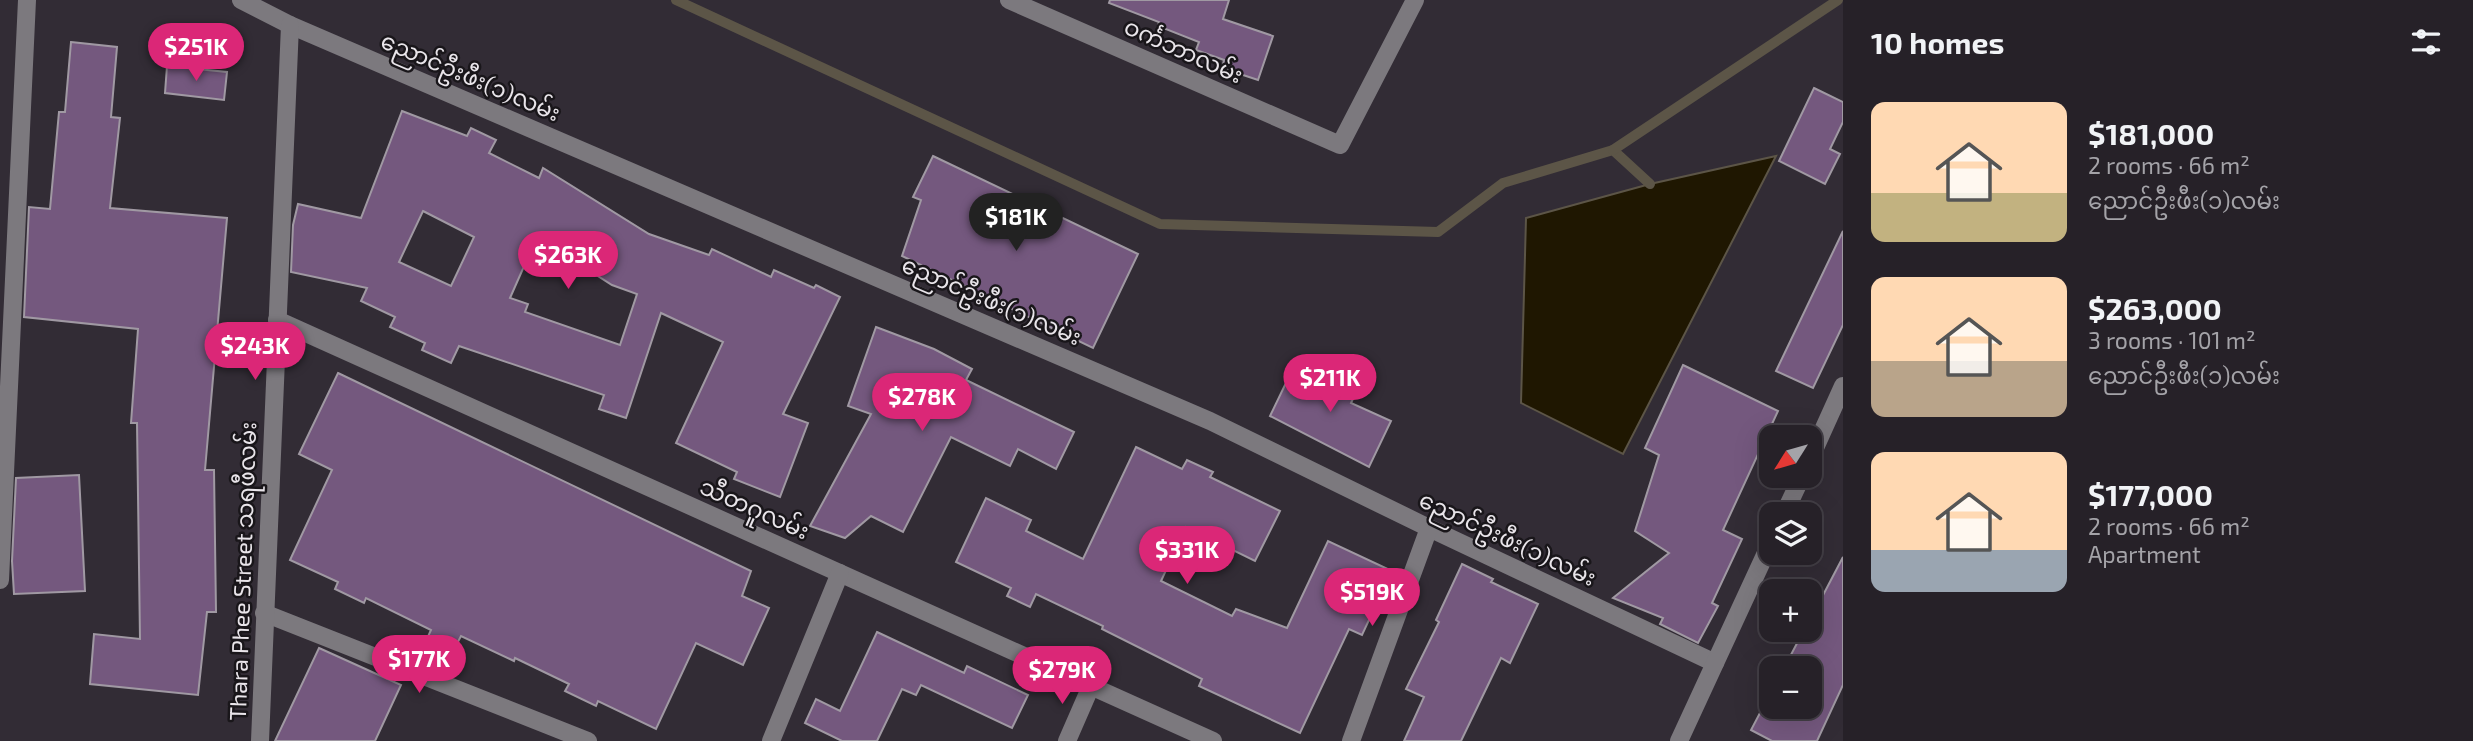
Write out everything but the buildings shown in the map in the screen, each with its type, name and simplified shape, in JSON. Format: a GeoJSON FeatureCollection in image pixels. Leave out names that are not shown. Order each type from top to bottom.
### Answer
{"type":"FeatureCollection","features":[{"type":"Feature","properties":{"kind":"street"},"geometry":{"type":"LineString","coordinates":[[0,580],[27,0]]}},
{"type":"Feature","properties":{"kind":"street","name":"ညောင်ဦးဖီး(၁)လမ်း"},"geometry":{"type":"LineString","coordinates":[[241,0],[290,25],[1210,421],[1715,663]]}},
{"type":"Feature","properties":{"kind":"street","name":"ဝင်္ကဘာလမ်း"},"geometry":{"type":"LineString","coordinates":[[1009,0],[1340,145],[1415,0]]}},
{"type":"Feature","properties":{"kind":"street","name":"Thara Phee Street သရဖီလမ်း"},"geometry":{"type":"LineString","coordinates":[[260,741],[290,25]]}},
{"type":"Feature","properties":{"kind":"street","name":"သီတဂူလမ်း"},"geometry":{"type":"LineString","coordinates":[[277,320],[1213,741]]}},
{"type":"Feature","properties":{"kind":"street"},"geometry":{"type":"LineString","coordinates":[[1822,434],[1842,392]]}},
{"type":"Feature","properties":{"kind":"street"},"geometry":{"type":"LineString","coordinates":[[1351,741],[1429,528]]}},
{"type":"Feature","properties":{"kind":"street"},"geometry":{"type":"LineString","coordinates":[[1679,741],[1760,565]]}},
{"type":"Feature","properties":{"kind":"street"},"geometry":{"type":"LineString","coordinates":[[771,741],[840,573]]}},
{"type":"Feature","properties":{"kind":"street"},"geometry":{"type":"LineString","coordinates":[[264,613],[588,741]]}},
{"type":"Feature","properties":{"kind":"street"},"geometry":{"type":"LineString","coordinates":[[1067,741],[1091,686]]}},
{"type":"Feature","properties":{"kind":"shaded area"},"geometry":{"type":"Polygon","coordinates":[[[1776,156],[1623,454],[1521,403],[1526,218],[1650,184],[1776,156]]]}},
{"type":"Feature","properties":{"kind":"waterway"},"geometry":{"type":"LineString","coordinates":[[676,0],[1160,224],[1438,232],[1503,183],[1613,150],[1650,184]]}},
{"type":"Feature","properties":{"kind":"waterway"},"geometry":{"type":"LineString","coordinates":[[1613,150],[1838,0]]}}]}
